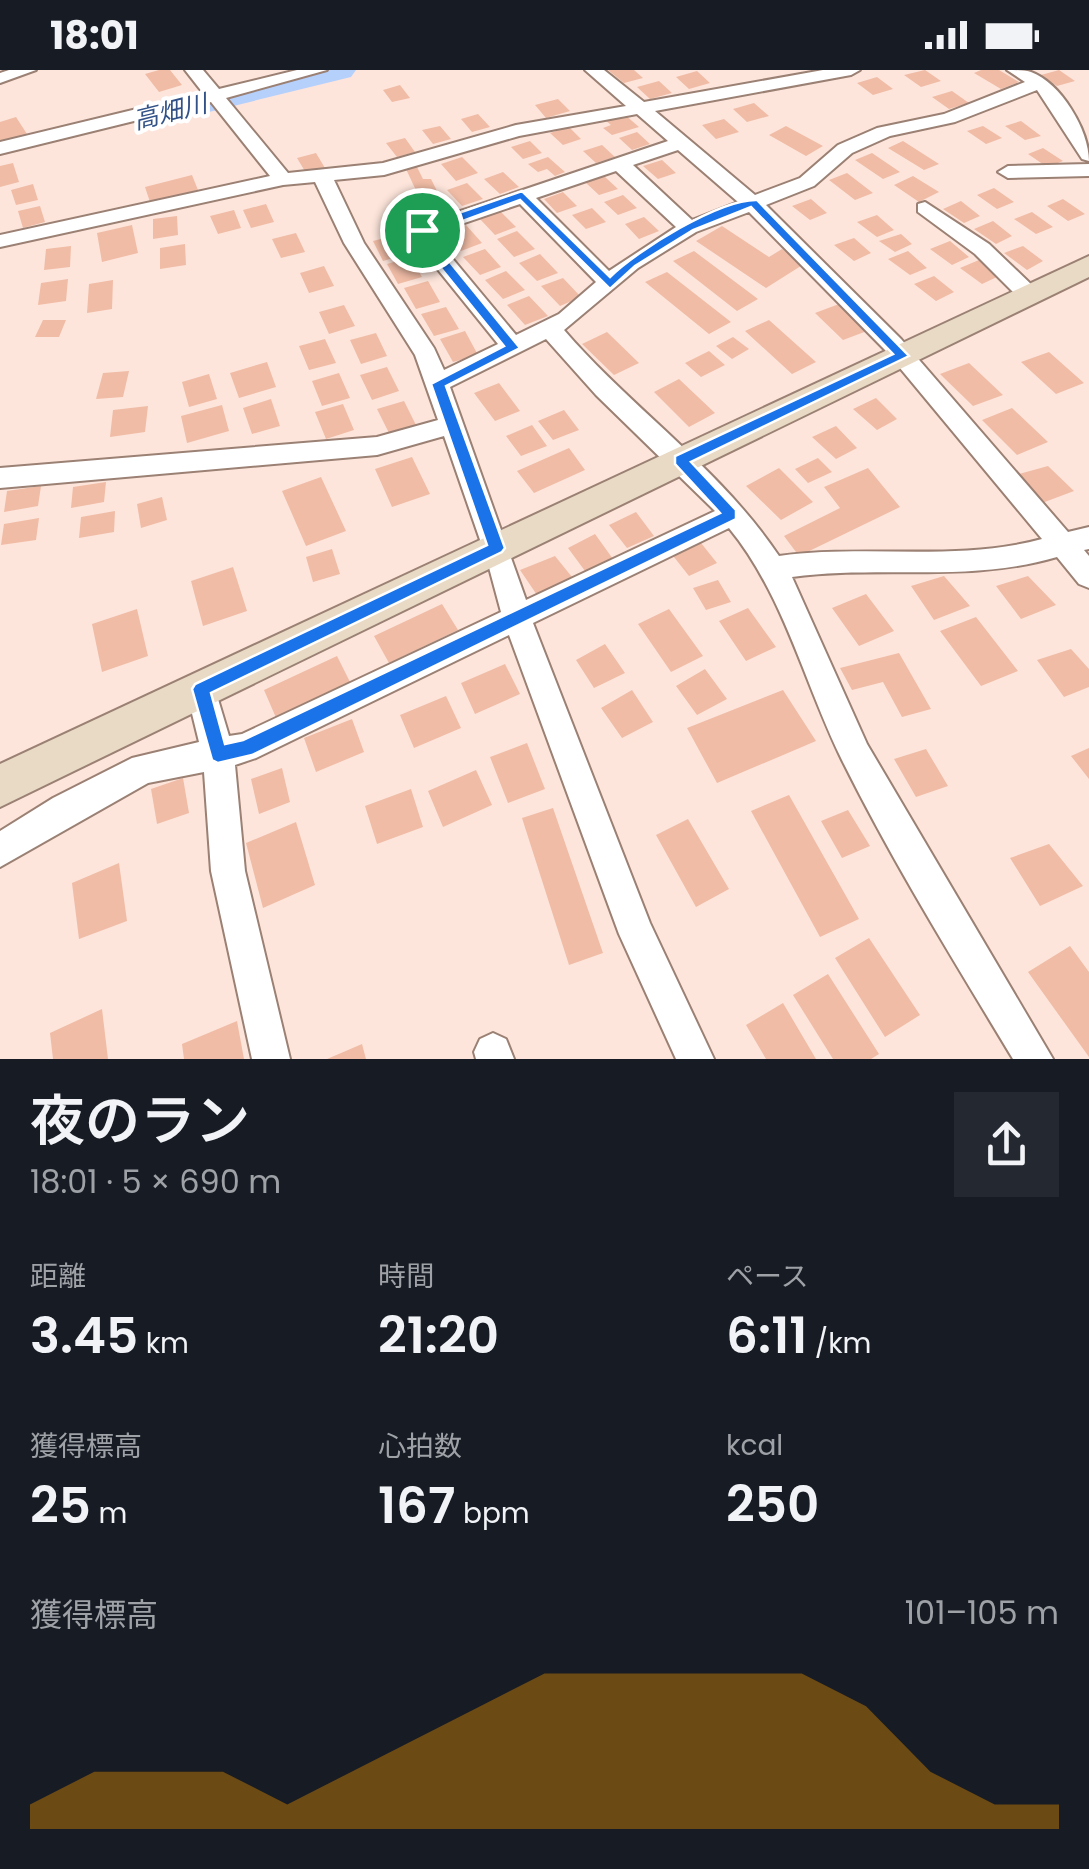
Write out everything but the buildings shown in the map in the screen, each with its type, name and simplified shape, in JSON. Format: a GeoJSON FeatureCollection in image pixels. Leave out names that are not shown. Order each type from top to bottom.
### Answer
{"type":"FeatureCollection","features":[{"type":"Feature","properties":{"kind":"street"},"geometry":{"type":"LineString","coordinates":[[0,78],[27,70]]}},
{"type":"Feature","properties":{"kind":"street"},"geometry":{"type":"LineString","coordinates":[[194,70],[283,179]]}},
{"type":"Feature","properties":{"kind":"street"},"geometry":{"type":"LineString","coordinates":[[0,148],[218,98],[318,70]]}},
{"type":"Feature","properties":{"kind":"street"},"geometry":{"type":"LineString","coordinates":[[594,70],[753,202],[1075,540],[1089,576]]}},
{"type":"Feature","properties":{"kind":"street"},"geometry":{"type":"LineString","coordinates":[[0,241],[283,179],[384,169],[499,136],[639,107],[852,70]]}},
{"type":"Feature","properties":{"kind":"street"},"geometry":{"type":"LineString","coordinates":[[1016,70],[1038,83],[1089,156]]}},
{"type":"Feature","properties":{"kind":"street"},"geometry":{"type":"LineString","coordinates":[[438,384],[551,329],[631,263],[689,228],[806,182],[845,149],[884,132],[949,118],[1038,83]]}},
{"type":"Feature","properties":{"kind":"street"},"geometry":{"type":"LineString","coordinates":[[513,348],[420,235],[428,226],[683,142]]}},
{"type":"Feature","properties":{"kind":"street"},"geometry":{"type":"LineString","coordinates":[[619,163],[689,228]]}},
{"type":"Feature","properties":{"kind":"street"},"geometry":{"type":"LineString","coordinates":[[1008,172],[1089,170]]}},
{"type":"Feature","properties":{"kind":"street"},"geometry":{"type":"LineString","coordinates":[[323,178],[354,243],[426,354],[518,618],[637,934],[695,1059]]}},
{"type":"Feature","properties":{"kind":"street"},"geometry":{"type":"LineString","coordinates":[[522,195],[610,284]]}},
{"type":"Feature","properties":{"kind":"street"},"geometry":{"type":"LineString","coordinates":[[925,208],[982,249],[1028,294]]}},
{"type":"Feature","properties":{"kind":"street"},"geometry":{"type":"LineString","coordinates":[[0,786],[1088,266]]}},
{"type":"Feature","properties":{"kind":"street"},"geometry":{"type":"LineString","coordinates":[[551,329],[576,362],[731,514],[772,568],[832,708],[876,792],[1034,1059]]}},
{"type":"Feature","properties":{"kind":"street"},"geometry":{"type":"LineString","coordinates":[[0,478],[378,446],[452,425]]}},
{"type":"Feature","properties":{"kind":"street"},"geometry":{"type":"LineString","coordinates":[[0,874],[0,850],[65,809],[143,769],[245,748],[731,514]]}},
{"type":"Feature","properties":{"kind":"street"},"geometry":{"type":"LineString","coordinates":[[772,568],[844,562],[995,560],[1044,553],[1075,540]]}},
{"type":"Feature","properties":{"kind":"street"},"geometry":{"type":"LineString","coordinates":[[201,689],[218,754],[228,872],[270,1059]]}},
{"type":"Feature","properties":{"kind":"waterway","name":"高畑川"},"geometry":{"type":"LineString","coordinates":[[160,114],[340,70]]}},
{"type":"Feature","properties":{"kind":"route"},"geometry":{"type":"LineString","coordinates":[[522,195],[610,284],[631,263],[689,228],[753,202],[827,274],[902,356],[680,460],[731,514],[245,748],[218,754],[201,689],[496,548],[438,384],[513,348],[420,235],[422,230],[522,195]]}}]}
